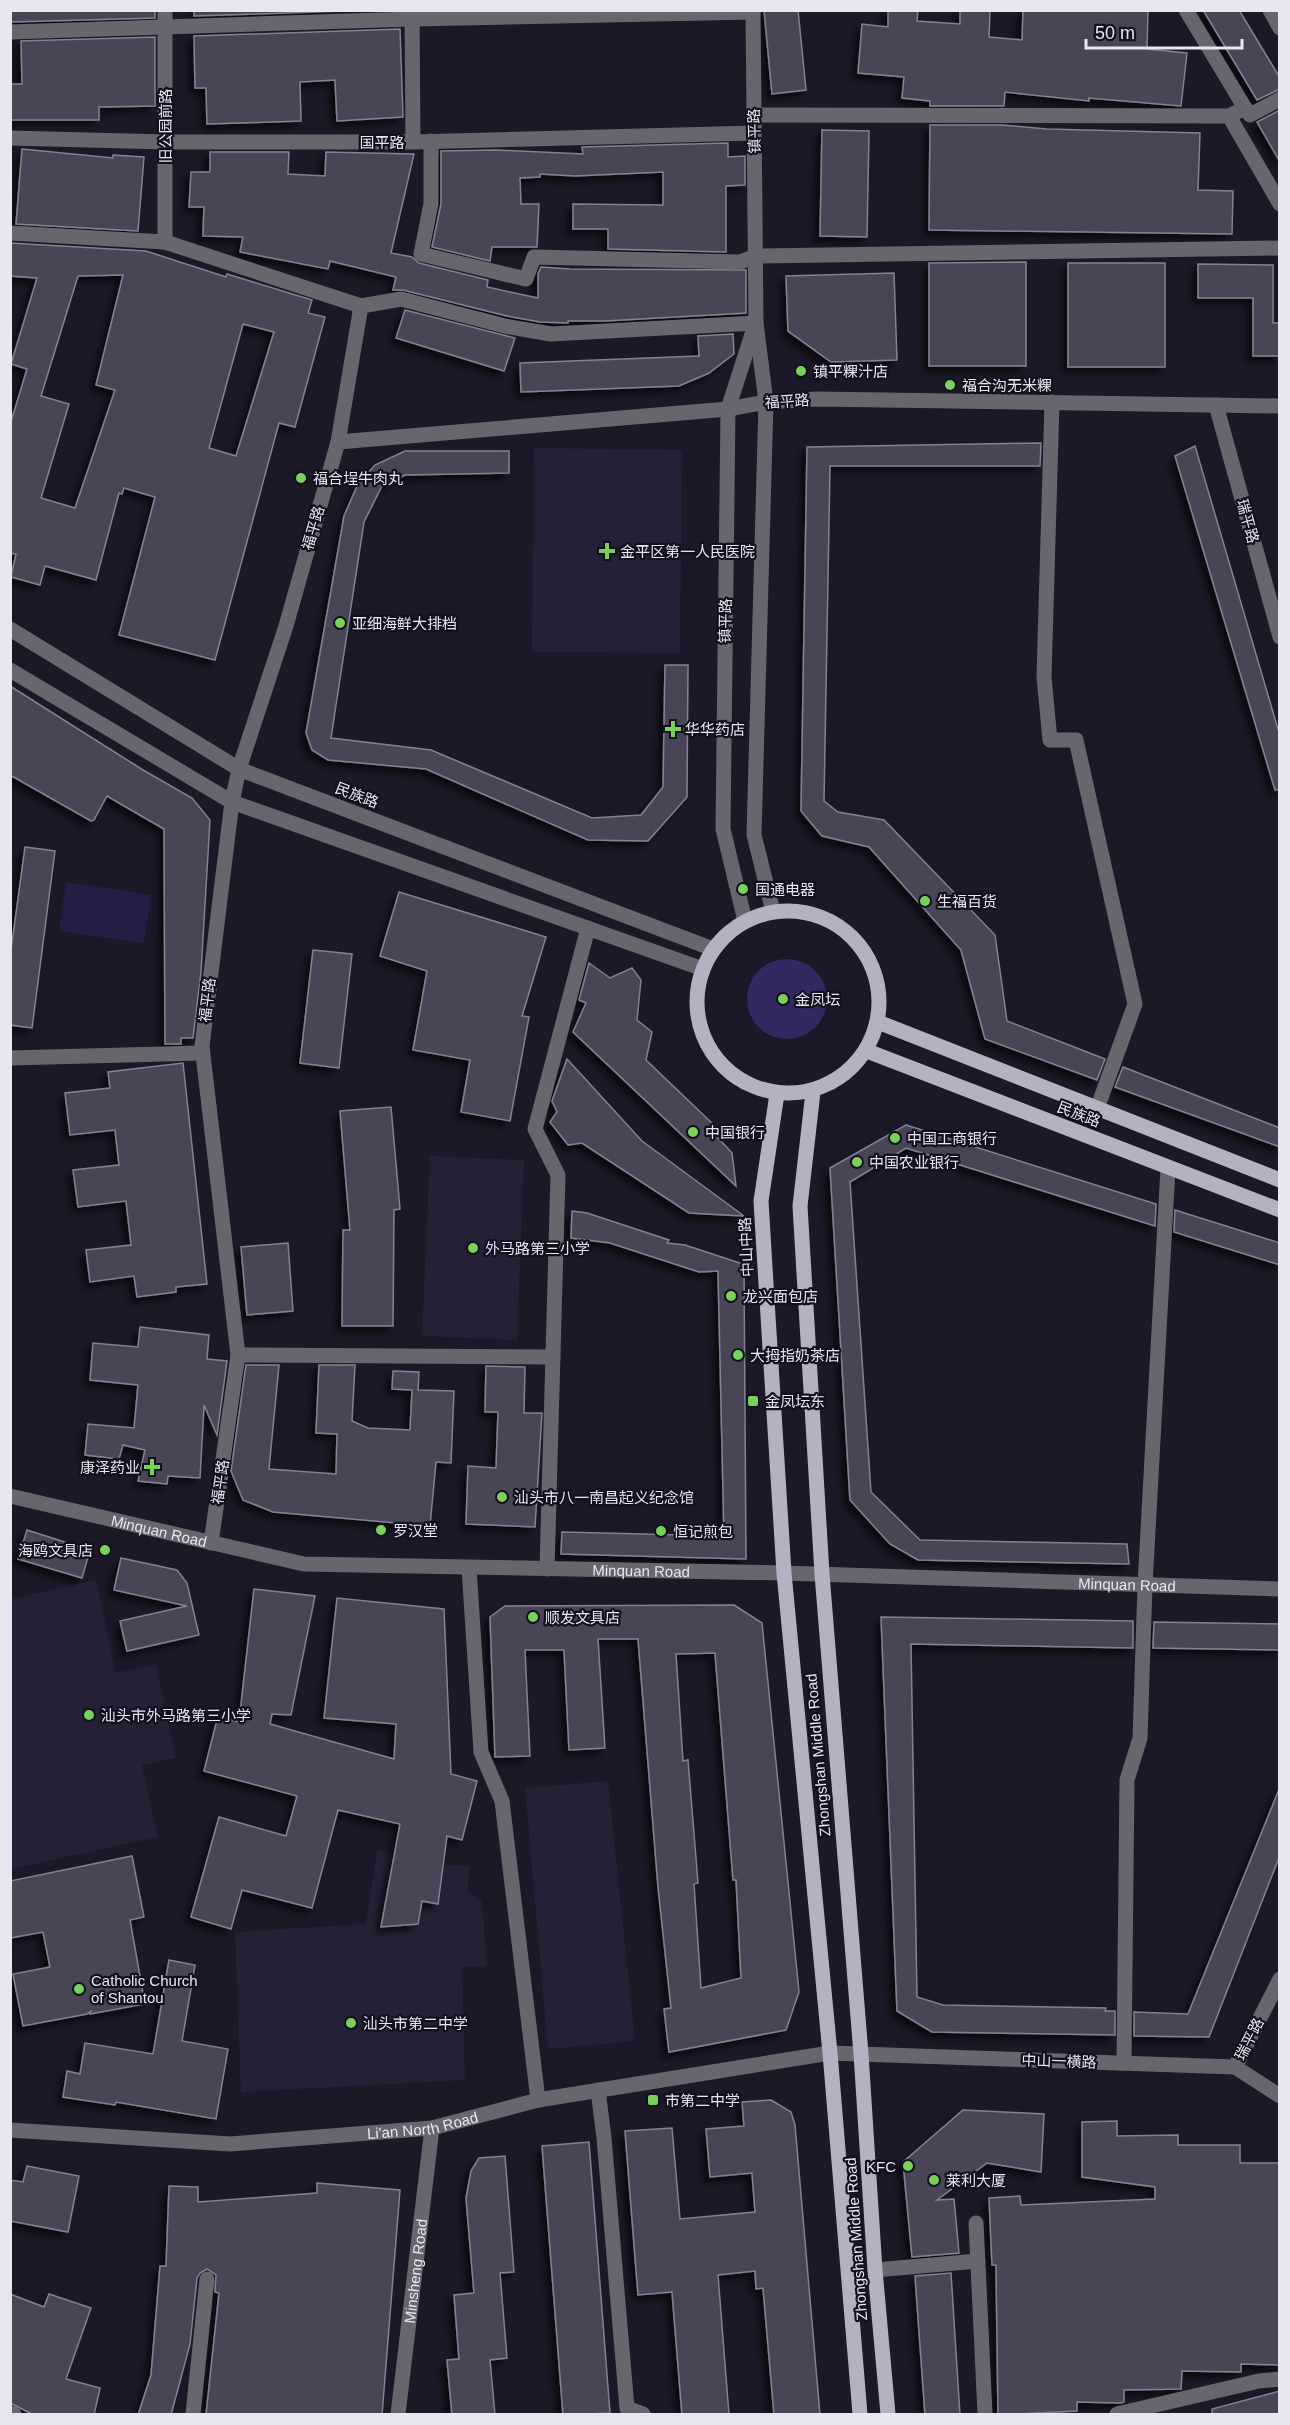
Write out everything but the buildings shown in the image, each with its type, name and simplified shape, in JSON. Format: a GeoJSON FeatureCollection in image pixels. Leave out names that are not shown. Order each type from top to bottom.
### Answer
{"type":"FeatureCollection","features":[{"type":"Feature","properties":{"kind":"main road"},"geometry":{"type":"LineString","coordinates":[[772,911],[802,911],[831,920],[855,938],[872,963],[880,992],[878,1022],[867,1051],[852,1069],[834,1083],[813,1092],[777,1094],[750,1086],[727,1071],[710,1049],[699,1024],[697,996],[703,969],[713,949],[727,933],[745,921],[772,911]]}},
{"type":"Feature","properties":{"kind":"main road","name":"民族路"},"geometry":{"type":"LineString","coordinates":[[878,1022],[1280,1180]]}},
{"type":"Feature","properties":{"kind":"main road","name":"民族路"},"geometry":{"type":"LineString","coordinates":[[867,1051],[1280,1210]]}},
{"type":"Feature","properties":{"kind":"main road","name":"Zhongshan Middle Road"},"geometry":{"type":"LineString","coordinates":[[813,1092],[800,1206],[822,1574],[888,2415]]}},
{"type":"Feature","properties":{"kind":"main road","name":"中山中路"},"geometry":{"type":"LineString","coordinates":[[777,1094],[761,1201],[784,1573]]}},
{"type":"Feature","properties":{"kind":"main road","name":"Zhongshan Middle Road"},"geometry":{"type":"LineString","coordinates":[[784,1573],[830,2053],[860,2415]]}},
{"type":"Feature","properties":{"kind":"street","name":"旧公园前路"},"geometry":{"type":"LineString","coordinates":[[165,10],[165,242]]}},
{"type":"Feature","properties":{"kind":"street"},"geometry":{"type":"LineString","coordinates":[[1186,10],[1250,115],[1280,99]]}},
{"type":"Feature","properties":{"kind":"street"},"geometry":{"type":"LineString","coordinates":[[1270,10],[1280,28]]}},
{"type":"Feature","properties":{"kind":"street"},"geometry":{"type":"LineString","coordinates":[[10,32],[165,28],[412,15],[753,11]]}},
{"type":"Feature","properties":{"kind":"street","name":"镇平路"},"geometry":{"type":"LineString","coordinates":[[753,11],[756,323],[766,402],[754,835],[772,911]]}},
{"type":"Feature","properties":{"kind":"street"},"geometry":{"type":"LineString","coordinates":[[412,15],[413,142]]}},
{"type":"Feature","properties":{"kind":"street"},"geometry":{"type":"LineString","coordinates":[[754,115],[1230,116],[1245,108]]}},
{"type":"Feature","properties":{"kind":"street"},"geometry":{"type":"LineString","coordinates":[[1230,116],[1280,204]]}},
{"type":"Feature","properties":{"kind":"street","name":"国平路"},"geometry":{"type":"LineString","coordinates":[[10,138],[166,142],[413,142],[754,133]]}},
{"type":"Feature","properties":{"kind":"street"},"geometry":{"type":"LineString","coordinates":[[431,141],[431,204],[421,254],[526,279],[534,257],[740,262],[756,256],[1280,248]]}},
{"type":"Feature","properties":{"kind":"street"},"geometry":{"type":"LineString","coordinates":[[10,233],[165,242],[361,306],[401,299],[505,326],[551,334],[756,323]]}},
{"type":"Feature","properties":{"kind":"street"},"geometry":{"type":"LineString","coordinates":[[338,442],[361,306]]}},
{"type":"Feature","properties":{"kind":"street","name":"镇平路"},"geometry":{"type":"LineString","coordinates":[[745,921],[723,829],[728,409],[756,323]]}},
{"type":"Feature","properties":{"kind":"street","name":"福平路"},"geometry":{"type":"LineString","coordinates":[[211,1543],[238,1355],[202,1046],[232,802],[239,769],[286,627],[338,442],[728,409],[766,402],[817,399],[1280,406]]}},
{"type":"Feature","properties":{"kind":"street"},"geometry":{"type":"LineString","coordinates":[[1052,402],[1044,676],[1050,740],[1076,740],[1135,1004],[1097,1109]]}},
{"type":"Feature","properties":{"kind":"street","name":"瑞平路"},"geometry":{"type":"LineString","coordinates":[[1216,405],[1280,637]]}},
{"type":"Feature","properties":{"kind":"street","name":"民族路"},"geometry":{"type":"LineString","coordinates":[[10,629],[239,769],[713,949]]}},
{"type":"Feature","properties":{"kind":"street"},"geometry":{"type":"LineString","coordinates":[[10,670],[232,802],[703,969]]}},
{"type":"Feature","properties":{"kind":"street"},"geometry":{"type":"LineString","coordinates":[[547,1569],[558,1175],[535,1129],[588,928]]}},
{"type":"Feature","properties":{"kind":"street"},"geometry":{"type":"LineString","coordinates":[[10,1058],[202,1053]]}},
{"type":"Feature","properties":{"kind":"street"},"geometry":{"type":"LineString","coordinates":[[1124,2063],[1127,1780],[1140,1738],[1145,1584],[1168,1168]]}},
{"type":"Feature","properties":{"kind":"street"},"geometry":{"type":"LineString","coordinates":[[238,1355],[553,1357]]}},
{"type":"Feature","properties":{"kind":"street","name":"Minquan Road"},"geometry":{"type":"LineString","coordinates":[[10,1496],[304,1564],[784,1573],[1280,1589]]}},
{"type":"Feature","properties":{"kind":"street"},"geometry":{"type":"LineString","coordinates":[[469,1568],[481,1752],[502,1801],[538,2100]]}},
{"type":"Feature","properties":{"kind":"street","name":"瑞平路"},"geometry":{"type":"LineString","coordinates":[[1235,2067],[1280,1979]]}},
{"type":"Feature","properties":{"kind":"street","name":"Li'an North Road"},"geometry":{"type":"LineString","coordinates":[[10,2130],[230,2144],[432,2128],[538,2100],[830,2053]]}},
{"type":"Feature","properties":{"kind":"street","name":"中山一横路"},"geometry":{"type":"LineString","coordinates":[[830,2053],[1235,2067]]}},
{"type":"Feature","properties":{"kind":"street"},"geometry":{"type":"LineString","coordinates":[[1235,2067],[1280,2096]]}},
{"type":"Feature","properties":{"kind":"street"},"geometry":{"type":"LineString","coordinates":[[598,2090],[627,2408],[643,2415]]}},
{"type":"Feature","properties":{"kind":"street","name":"Minsheng Road"},"geometry":{"type":"LineString","coordinates":[[398,2415],[432,2128]]}},
{"type":"Feature","properties":{"kind":"street"},"geometry":{"type":"LineString","coordinates":[[976,2223],[985,2415]]}},
{"type":"Feature","properties":{"kind":"street"},"geometry":{"type":"LineString","coordinates":[[875,2270],[978,2261]]}},
{"type":"Feature","properties":{"kind":"street"},"geometry":{"type":"LineString","coordinates":[[193,2415],[207,2279]]}},
{"type":"Feature","properties":{"kind":"street"},"geometry":{"type":"LineString","coordinates":[[1118,2415],[1259,2380],[1280,2379]]}},
{"type":"Feature","properties":{"kind":"shaded area","name":"金平区第一人民医院"},"geometry":{"type":"Polygon","coordinates":[[[534,448],[682,450],[680,653],[532,652],[534,448]]]}},
{"type":"Feature","properties":{"kind":"shaded area"},"geometry":{"type":"Polygon","coordinates":[[[66,882],[151,895],[144,943],[59,931],[66,882]]]}},
{"type":"Feature","properties":{"kind":"shaded area"},"geometry":{"type":"Polygon","coordinates":[[[787,959],[802,962],[815,971],[824,984],[827,999],[824,1014],[815,1027],[802,1036],[787,1039],[772,1036],[759,1027],[750,1014],[747,999],[750,984],[759,971],[772,962],[787,959]]]}},
{"type":"Feature","properties":{"kind":"shaded area","name":"外马路第三小学"},"geometry":{"type":"Polygon","coordinates":[[[430,1156],[524,1160],[517,1340],[422,1336],[430,1156]]]}},
{"type":"Feature","properties":{"kind":"shaded area","name":"汕头市外马路第三小学"},"geometry":{"type":"Polygon","coordinates":[[[96,1580],[116,1673],[156,1664],[176,1758],[142,1765],[158,1837],[11,1869],[11,1599],[96,1580]]]}},
{"type":"Feature","properties":{"kind":"shaded area"},"geometry":{"type":"Polygon","coordinates":[[[608,1781],[635,2041],[548,2049],[525,1788],[608,1781]]]}},
{"type":"Feature","properties":{"kind":"shaded area","name":"汕头市第二中学"},"geometry":{"type":"Polygon","coordinates":[[[377,1850],[443,1865],[470,1866],[467,1892],[482,1902],[487,1966],[462,1967],[465,2080],[241,2092],[235,1932],[366,1924],[377,1850]]]}},
{"type":"Feature","properties":{"kind":"place","name":"镇平粿汁店"},"geometry":{"type":"Point","coordinates":[801,371]}},
{"type":"Feature","properties":{"kind":"place","name":"福合沟无米粿"},"geometry":{"type":"Point","coordinates":[950,385]}},
{"type":"Feature","properties":{"kind":"place","name":"福合埕牛肉丸"},"geometry":{"type":"Point","coordinates":[301,478]}},
{"type":"Feature","properties":{"kind":"place","name":"金平区第一人民医院"},"geometry":{"type":"Point","coordinates":[607,551]}},
{"type":"Feature","properties":{"kind":"place","name":"亚细海鲜大排档"},"geometry":{"type":"Point","coordinates":[340,623]}},
{"type":"Feature","properties":{"kind":"place","name":"华华药店"},"geometry":{"type":"Point","coordinates":[673,729]}},
{"type":"Feature","properties":{"kind":"place","name":"国通电器"},"geometry":{"type":"Point","coordinates":[743,889]}},
{"type":"Feature","properties":{"kind":"place","name":"生福百货"},"geometry":{"type":"Point","coordinates":[925,901]}},
{"type":"Feature","properties":{"kind":"place","name":"金凤坛"},"geometry":{"type":"Point","coordinates":[783,999]}},
{"type":"Feature","properties":{"kind":"place","name":"中国银行"},"geometry":{"type":"Point","coordinates":[693,1132]}},
{"type":"Feature","properties":{"kind":"place","name":"中国工商银行"},"geometry":{"type":"Point","coordinates":[895,1138]}},
{"type":"Feature","properties":{"kind":"place","name":"中国农业银行"},"geometry":{"type":"Point","coordinates":[857,1162]}},
{"type":"Feature","properties":{"kind":"place","name":"外马路第三小学"},"geometry":{"type":"Point","coordinates":[473,1248]}},
{"type":"Feature","properties":{"kind":"place","name":"龙兴面包店"},"geometry":{"type":"Point","coordinates":[731,1296]}},
{"type":"Feature","properties":{"kind":"place","name":"大拇指奶茶店"},"geometry":{"type":"Point","coordinates":[738,1355]}},
{"type":"Feature","properties":{"kind":"place","name":"金凤坛东"},"geometry":{"type":"Point","coordinates":[753,1401]}},
{"type":"Feature","properties":{"kind":"place","name":"康泽药业"},"geometry":{"type":"Point","coordinates":[152,1467]}},
{"type":"Feature","properties":{"kind":"place","name":"汕头市八一南昌起义纪念馆"},"geometry":{"type":"Point","coordinates":[502,1497]}},
{"type":"Feature","properties":{"kind":"place","name":"罗汉堂"},"geometry":{"type":"Point","coordinates":[381,1530]}},
{"type":"Feature","properties":{"kind":"place","name":"恒记煎包"},"geometry":{"type":"Point","coordinates":[661,1531]}},
{"type":"Feature","properties":{"kind":"place","name":"海鸥文具店"},"geometry":{"type":"Point","coordinates":[105,1550]}},
{"type":"Feature","properties":{"kind":"place","name":"顺发文具店"},"geometry":{"type":"Point","coordinates":[533,1617]}},
{"type":"Feature","properties":{"kind":"place","name":"汕头市外马路第三小学"},"geometry":{"type":"Point","coordinates":[89,1715]}},
{"type":"Feature","properties":{"kind":"place","name":"Catholic Church of Shantou"},"geometry":{"type":"Point","coordinates":[79,1989]}},
{"type":"Feature","properties":{"kind":"place","name":"汕头市第二中学"},"geometry":{"type":"Point","coordinates":[351,2023]}},
{"type":"Feature","properties":{"kind":"place","name":"市第二中学"},"geometry":{"type":"Point","coordinates":[653,2100]}},
{"type":"Feature","properties":{"kind":"place","name":"KFC"},"geometry":{"type":"Point","coordinates":[908,2166]}},
{"type":"Feature","properties":{"kind":"place","name":"莱利大厦"},"geometry":{"type":"Point","coordinates":[934,2180]}}]}
